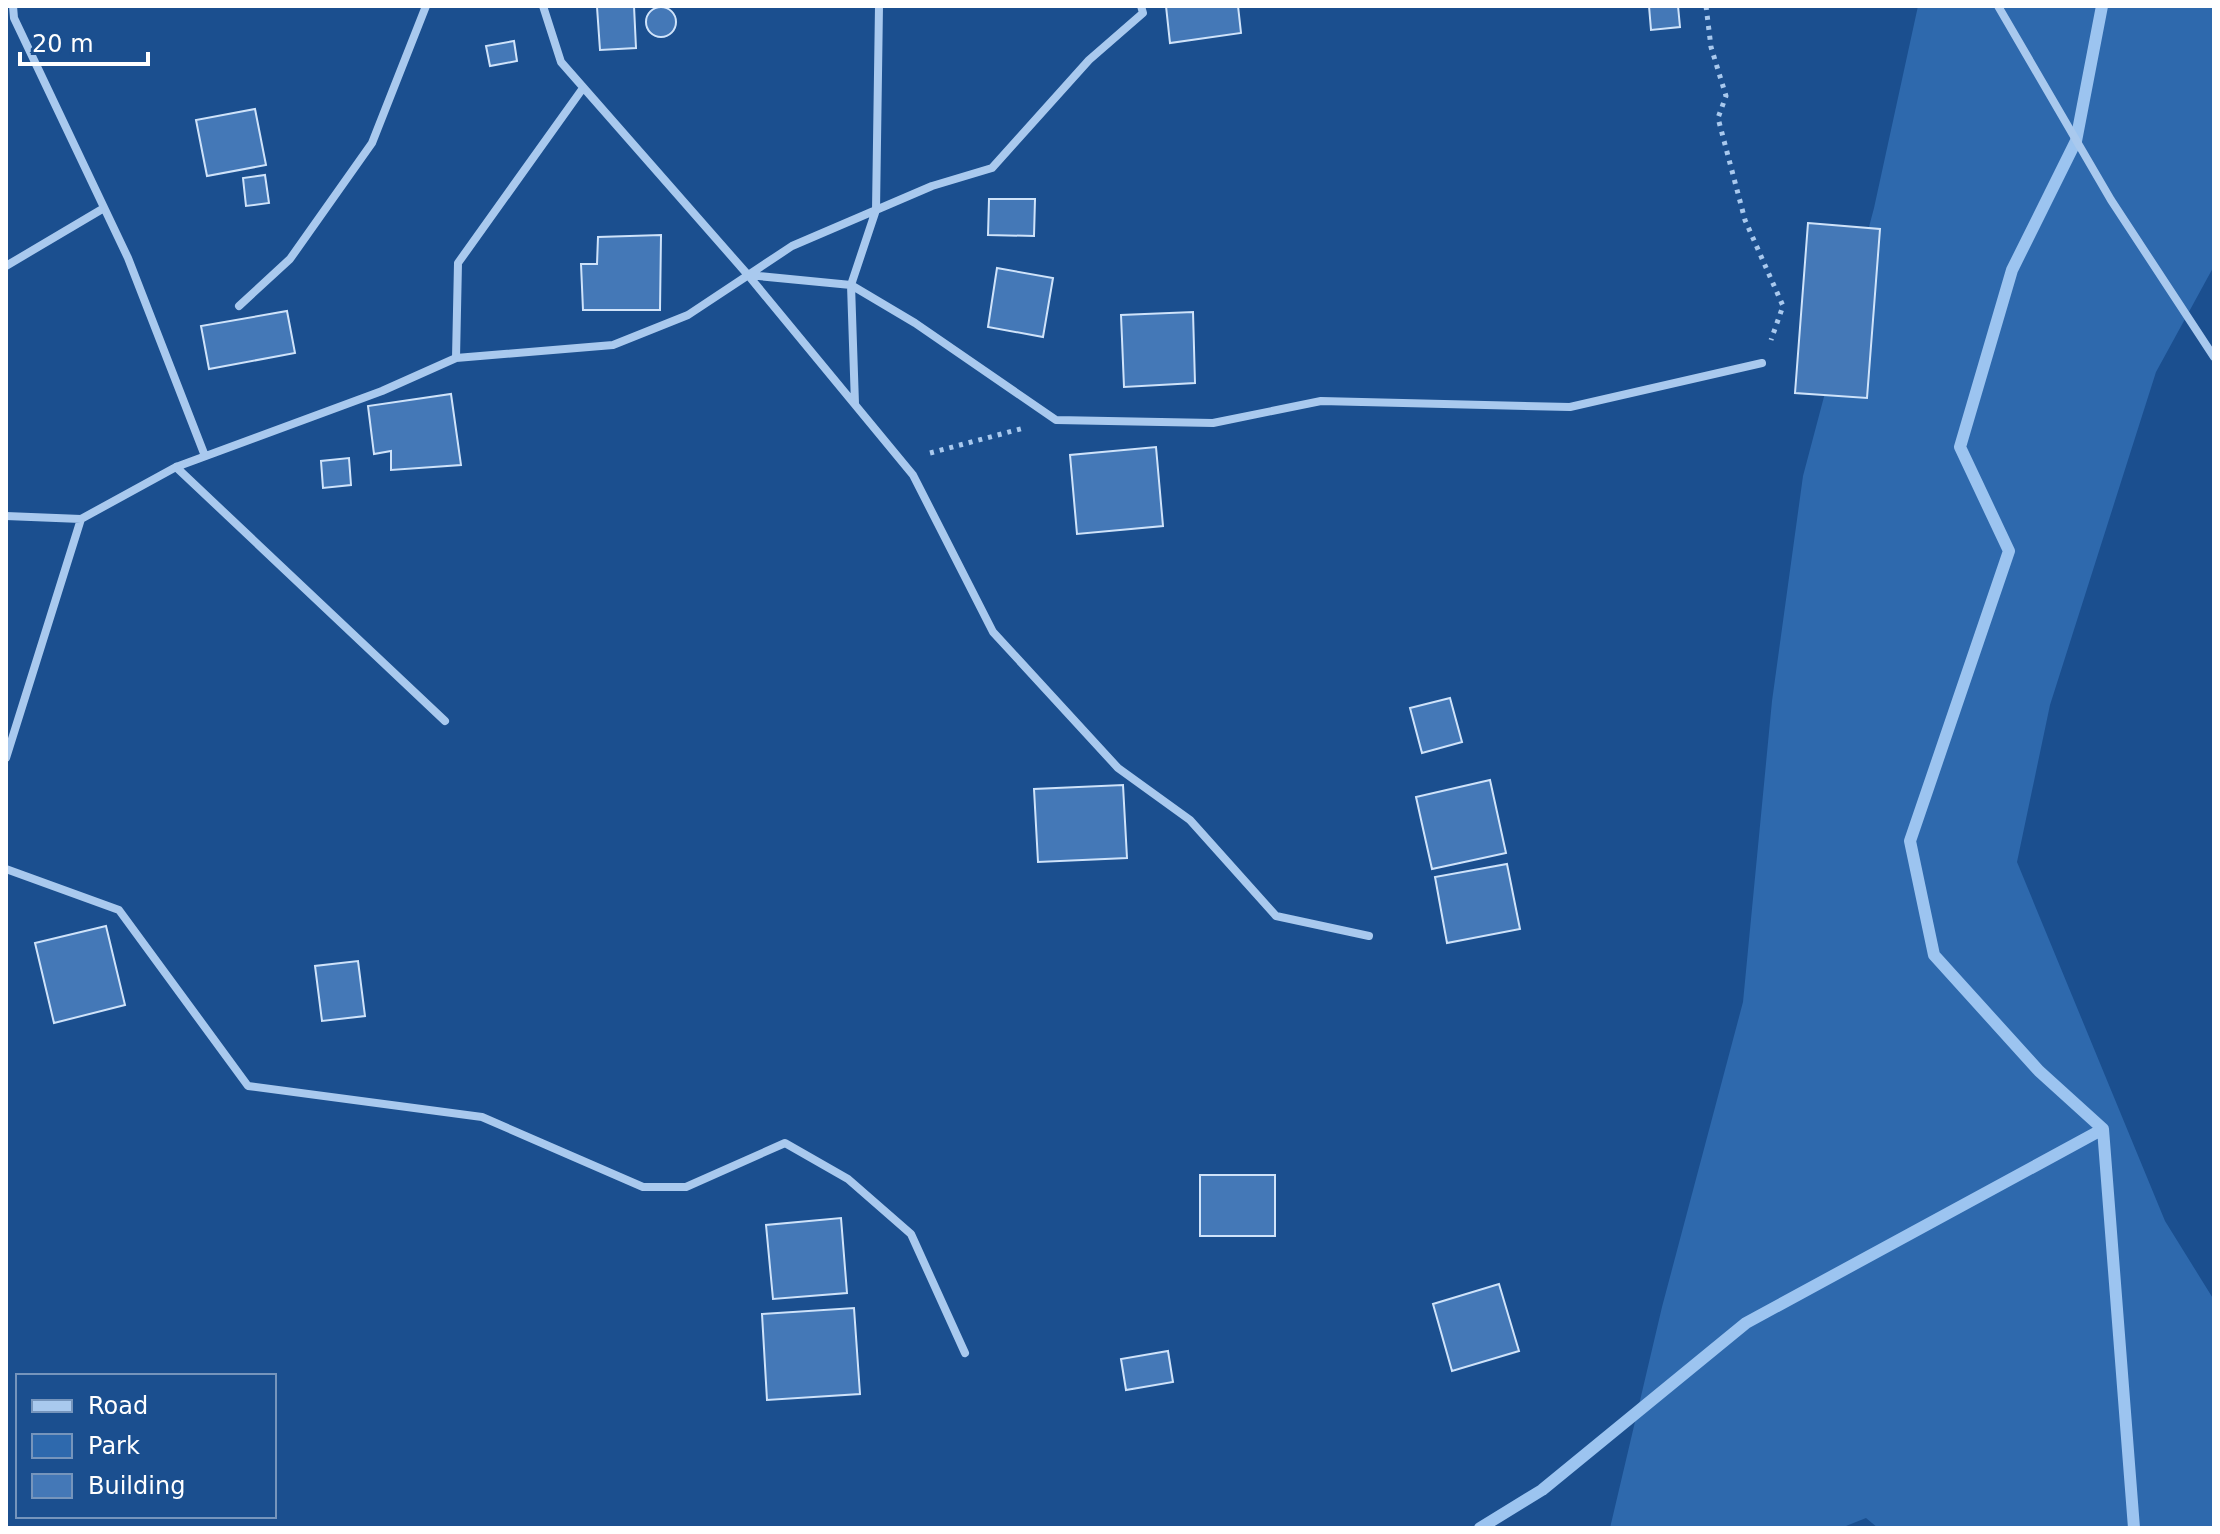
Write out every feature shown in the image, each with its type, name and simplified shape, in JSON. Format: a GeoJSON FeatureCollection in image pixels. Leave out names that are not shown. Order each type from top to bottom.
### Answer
{"type":"FeatureCollection","features":[{"type":"Feature","properties":{"kind":"street"},"geometry":{"type":"LineString","coordinates":[[13,6],[14,18],[128,258],[205,456]]}},
{"type":"Feature","properties":{"kind":"street"},"geometry":{"type":"LineString","coordinates":[[239,306],[290,259],[372,143],[426,6]]}},
{"type":"Feature","properties":{"kind":"street"},"geometry":{"type":"LineString","coordinates":[[543,6],[561,62],[748,275],[913,475],[993,632],[1118,768],[1190,820],[1276,916],[1369,936]]}},
{"type":"Feature","properties":{"kind":"street"},"geometry":{"type":"LineString","coordinates":[[855,405],[851,285],[876,210],[879,6]]}},
{"type":"Feature","properties":{"kind":"street"},"geometry":{"type":"LineString","coordinates":[[6,516],[81,519],[176,467],[382,391],[456,358],[613,345],[688,315],[792,246],[932,186],[992,168],[1089,60],[1143,13],[1141,6]]}},
{"type":"Feature","properties":{"kind":"street"},"geometry":{"type":"LineString","coordinates":[[1998,6],[2111,200],[2214,357]]}},
{"type":"Feature","properties":{"kind":"street"},"geometry":{"type":"LineString","coordinates":[[456,358],[458,263],[583,88]]}},
{"type":"Feature","properties":{"kind":"street"},"geometry":{"type":"LineString","coordinates":[[6,266],[104,208]]}},
{"type":"Feature","properties":{"kind":"street"},"geometry":{"type":"LineString","coordinates":[[748,275],[851,285],[915,323],[1056,420],[1213,423],[1321,401],[1570,407],[1762,363]]}},
{"type":"Feature","properties":{"kind":"street"},"geometry":{"type":"LineString","coordinates":[[176,467],[445,721]]}},
{"type":"Feature","properties":{"kind":"street"},"geometry":{"type":"LineString","coordinates":[[6,758],[81,519]]}},
{"type":"Feature","properties":{"kind":"street"},"geometry":{"type":"LineString","coordinates":[[6,869],[119,910],[248,1086],[482,1117],[643,1187],[686,1187],[785,1143],[848,1179],[911,1234],[965,1353]]}},
{"type":"Feature","properties":{"kind":"path"},"geometry":{"type":"LineString","coordinates":[[1706,6],[1711,47],[1726,96],[1718,118],[1745,220],[1783,306],[1762,363]]}},
{"type":"Feature","properties":{"kind":"path"},"geometry":{"type":"LineString","coordinates":[[900,459],[1056,420]]}},
{"type":"Feature","properties":{"kind":"green space"},"geometry":{"type":"Polygon","coordinates":[[[1918,6],[2214,6],[2214,266],[2156,372],[2050,705],[2017,862],[2165,1221],[2214,1300],[2214,1528],[1878,1528],[1866,1518],[1841,1528],[1610,1528],[1662,1307],[1743,1002],[1772,701],[1803,476],[1874,208],[1918,6]]]}},
{"type":"Feature","properties":{"kind":"building"},"geometry":{"type":"Polygon","coordinates":[[[634,6],[636,48],[600,50],[597,7],[634,6]]]}},
{"type":"Feature","properties":{"kind":"building"},"geometry":{"type":"Polygon","coordinates":[[[1166,6],[1238,6],[1241,33],[1170,43],[1166,6]]]}},
{"type":"Feature","properties":{"kind":"building"},"geometry":{"type":"Polygon","coordinates":[[[1649,6],[1678,6],[1680,27],[1651,30],[1649,6]]]}},
{"type":"Feature","properties":{"kind":"building"},"geometry":{"type":"Polygon","coordinates":[[[661,7],[667,8],[675,16],[675,28],[667,36],[661,37],[655,36],[647,28],[646,22],[647,16],[655,8],[661,7]]]}},
{"type":"Feature","properties":{"kind":"building"},"geometry":{"type":"Polygon","coordinates":[[[514,41],[517,61],[490,66],[486,46],[514,41]]]}},
{"type":"Feature","properties":{"kind":"building"},"geometry":{"type":"Polygon","coordinates":[[[255,109],[266,165],[207,176],[196,120],[255,109]]]}},
{"type":"Feature","properties":{"kind":"building"},"geometry":{"type":"Polygon","coordinates":[[[265,175],[269,203],[246,206],[243,178],[265,175]]]}},
{"type":"Feature","properties":{"kind":"building"},"geometry":{"type":"Polygon","coordinates":[[[989,199],[1035,199],[1034,236],[988,235],[989,199]]]}},
{"type":"Feature","properties":{"kind":"building"},"geometry":{"type":"Polygon","coordinates":[[[1808,223],[1880,229],[1867,398],[1795,393],[1808,223]]]}},
{"type":"Feature","properties":{"kind":"building"},"geometry":{"type":"Polygon","coordinates":[[[661,235],[660,310],[583,310],[581,264],[597,264],[598,237],[661,235]]]}},
{"type":"Feature","properties":{"kind":"building"},"geometry":{"type":"Polygon","coordinates":[[[997,268],[1053,278],[1043,337],[988,327],[997,268]]]}},
{"type":"Feature","properties":{"kind":"building"},"geometry":{"type":"Polygon","coordinates":[[[287,311],[295,353],[209,369],[201,326],[287,311]]]}},
{"type":"Feature","properties":{"kind":"building"},"geometry":{"type":"Polygon","coordinates":[[[1193,312],[1195,383],[1124,387],[1121,315],[1193,312]]]}},
{"type":"Feature","properties":{"kind":"building"},"geometry":{"type":"Polygon","coordinates":[[[451,394],[461,465],[391,470],[391,451],[374,454],[368,406],[451,394]]]}},
{"type":"Feature","properties":{"kind":"building"},"geometry":{"type":"Polygon","coordinates":[[[1156,447],[1163,526],[1077,534],[1070,455],[1156,447]]]}},
{"type":"Feature","properties":{"kind":"building"},"geometry":{"type":"Polygon","coordinates":[[[349,458],[351,485],[323,488],[321,461],[349,458]]]}},
{"type":"Feature","properties":{"kind":"building"},"geometry":{"type":"Polygon","coordinates":[[[1450,698],[1462,742],[1422,753],[1410,708],[1450,698]]]}},
{"type":"Feature","properties":{"kind":"building"},"geometry":{"type":"Polygon","coordinates":[[[1490,780],[1506,853],[1432,869],[1416,797],[1490,780]]]}},
{"type":"Feature","properties":{"kind":"building"},"geometry":{"type":"Polygon","coordinates":[[[1123,785],[1127,858],[1038,862],[1034,789],[1123,785]]]}},
{"type":"Feature","properties":{"kind":"building"},"geometry":{"type":"Polygon","coordinates":[[[1507,864],[1520,929],[1447,943],[1435,877],[1507,864]]]}},
{"type":"Feature","properties":{"kind":"building"},"geometry":{"type":"Polygon","coordinates":[[[106,926],[125,1005],[54,1023],[35,943],[106,926]]]}},
{"type":"Feature","properties":{"kind":"building"},"geometry":{"type":"Polygon","coordinates":[[[358,961],[365,1016],[322,1021],[315,966],[358,961]]]}},
{"type":"Feature","properties":{"kind":"building"},"geometry":{"type":"Polygon","coordinates":[[[1200,1175],[1275,1175],[1275,1236],[1200,1236],[1200,1175]]]}},
{"type":"Feature","properties":{"kind":"building"},"geometry":{"type":"Polygon","coordinates":[[[841,1218],[847,1293],[773,1299],[766,1225],[841,1218]]]}},
{"type":"Feature","properties":{"kind":"building"},"geometry":{"type":"Polygon","coordinates":[[[1499,1284],[1519,1351],[1452,1371],[1433,1304],[1499,1284]]]}},
{"type":"Feature","properties":{"kind":"building"},"geometry":{"type":"Polygon","coordinates":[[[854,1308],[860,1394],[767,1400],[762,1314],[854,1308]]]}},
{"type":"Feature","properties":{"kind":"building"},"geometry":{"type":"Polygon","coordinates":[[[1168,1351],[1173,1382],[1126,1390],[1121,1359],[1168,1351]]]}},
{"type":"Feature","properties":{"kind":"waterway"},"geometry":{"type":"LineString","coordinates":[[2102,6],[2076,141],[2012,270],[1960,447],[2009,551],[1910,841],[1934,955],[2039,1071],[2103,1129],[2134,1528]]}},
{"type":"Feature","properties":{"kind":"waterway"},"geometry":{"type":"LineString","coordinates":[[1480,1528],[1542,1490],[1746,1323],[2103,1129]]}}]}
